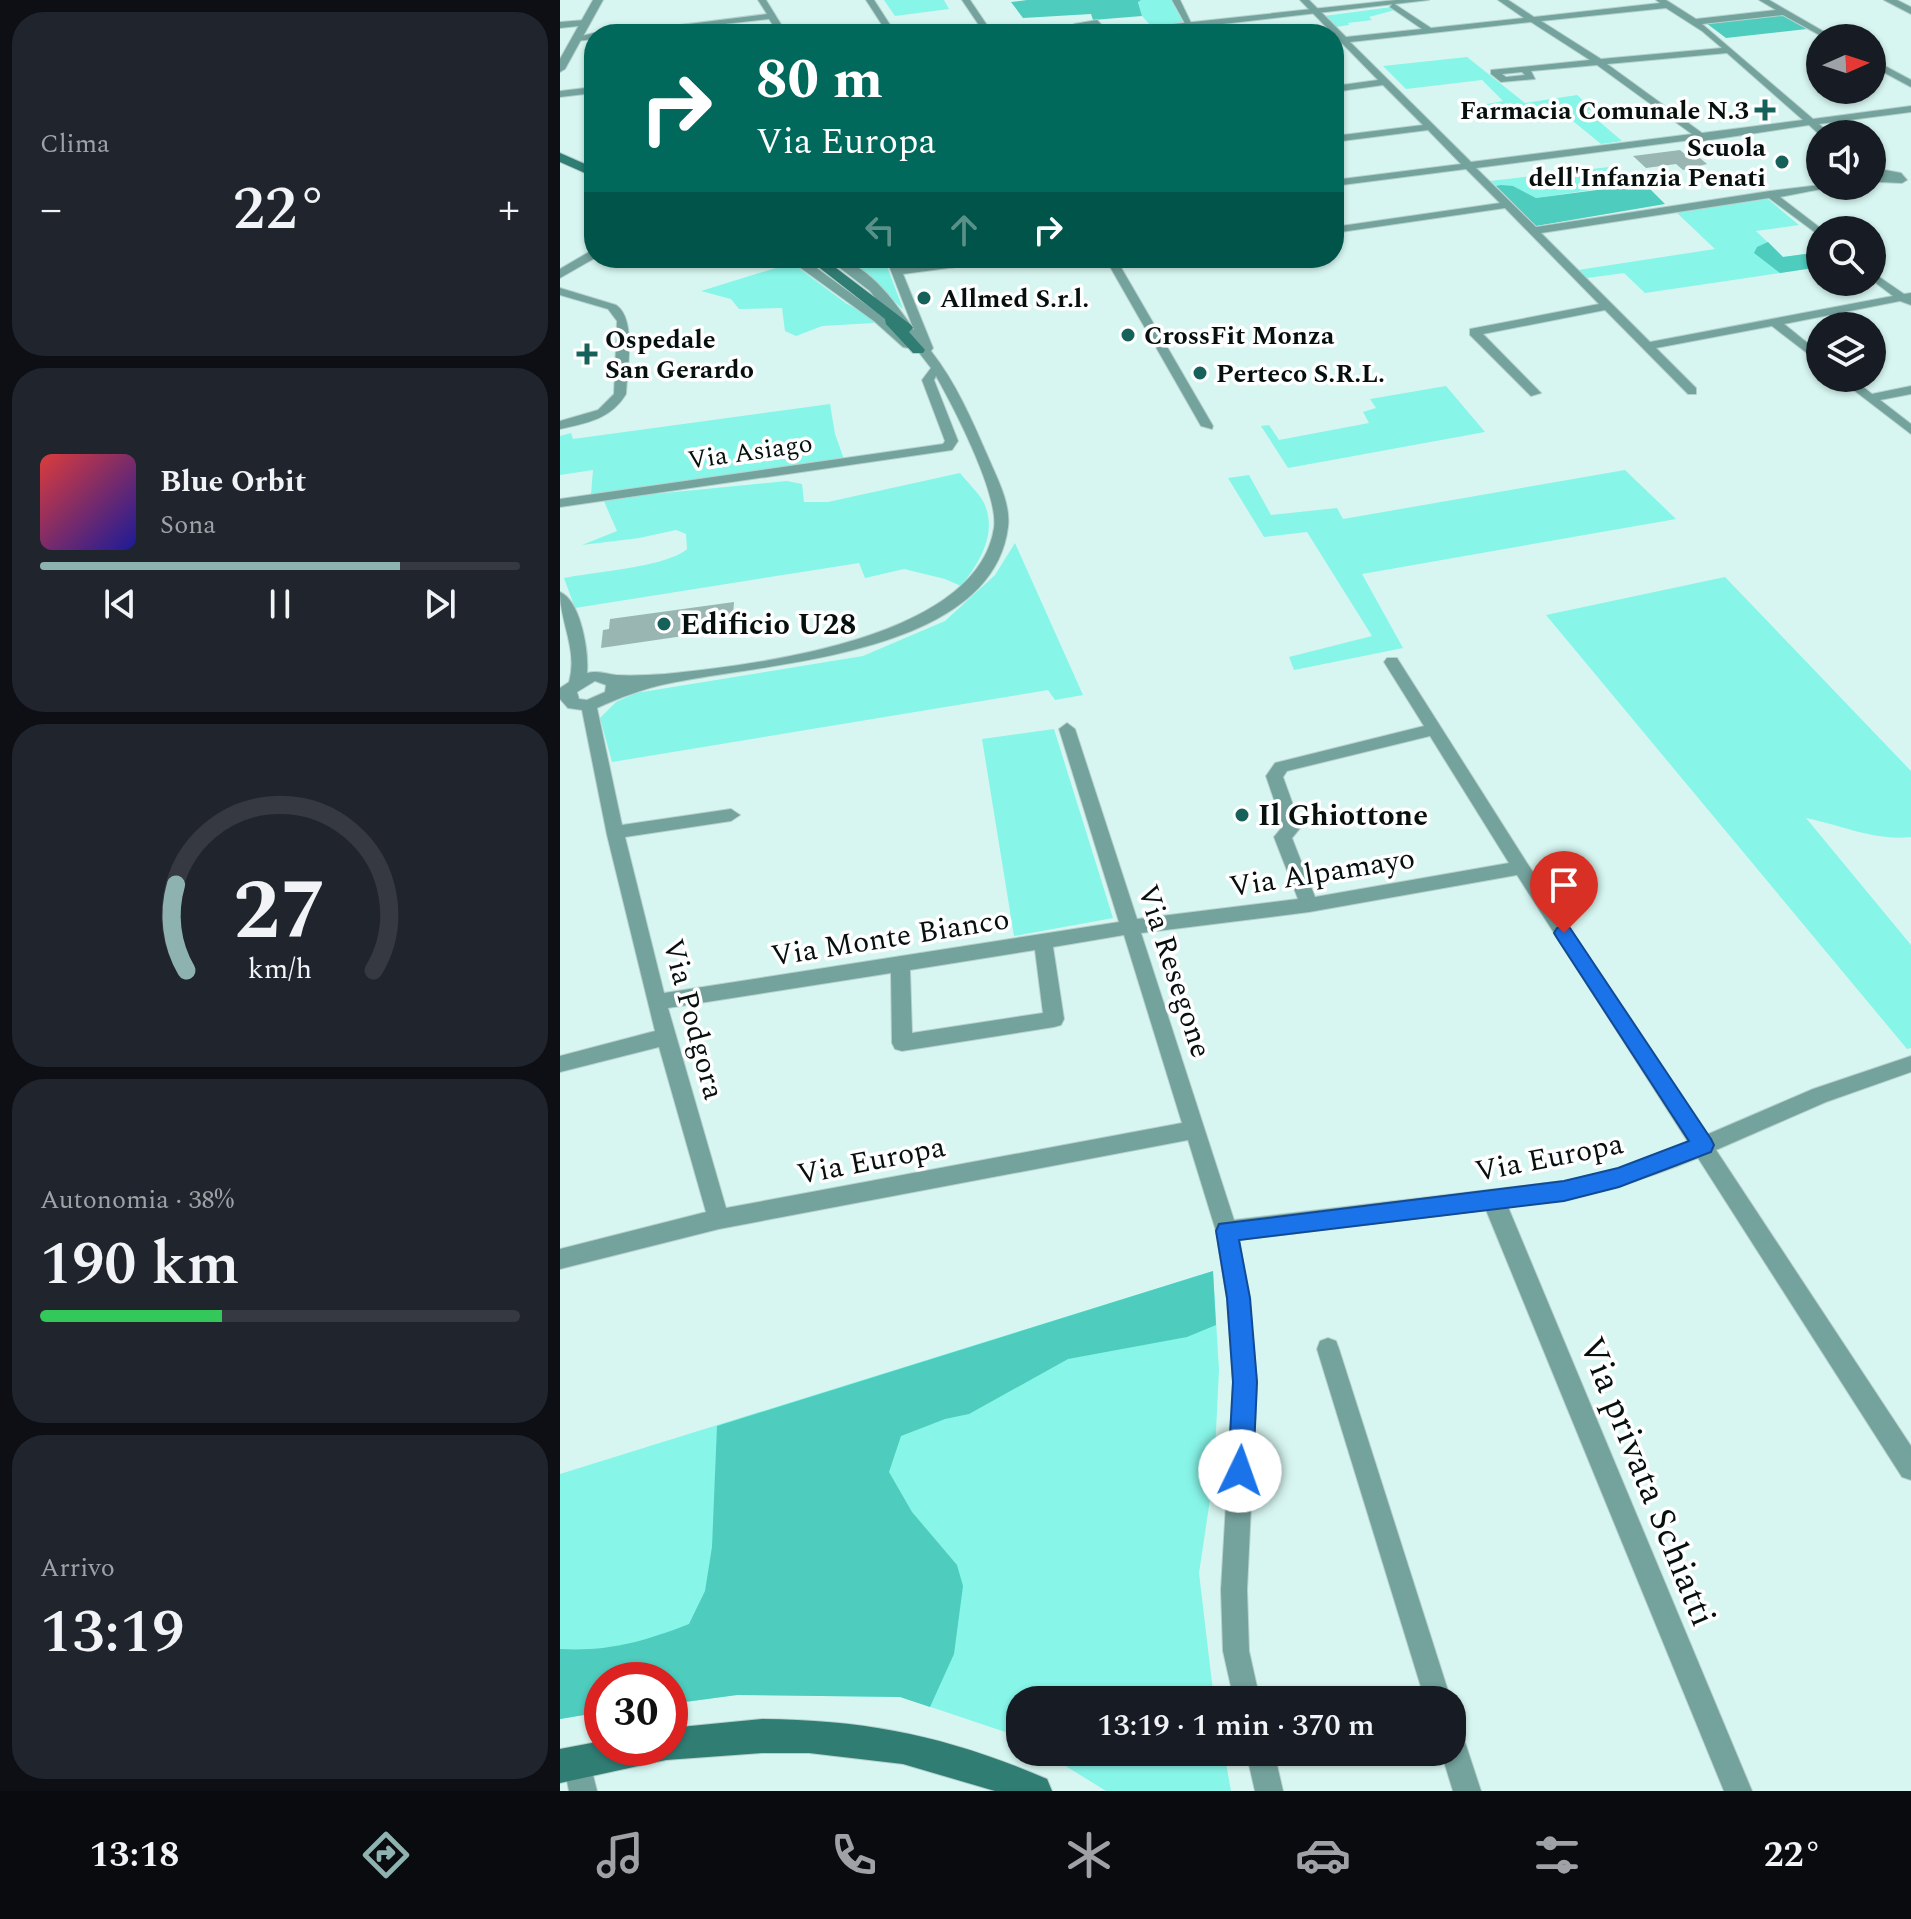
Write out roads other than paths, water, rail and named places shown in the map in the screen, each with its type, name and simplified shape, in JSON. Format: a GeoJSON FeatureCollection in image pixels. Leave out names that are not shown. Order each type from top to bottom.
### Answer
{"type":"FeatureCollection","features":[{"type":"Feature","properties":{"kind":"main road"},"geometry":{"type":"LineString","coordinates":[[560,154],[584,157]]}},
{"type":"Feature","properties":{"kind":"main road"},"geometry":{"type":"LineString","coordinates":[[560,154],[584,162]]}},
{"type":"Feature","properties":{"kind":"main road"},"geometry":{"type":"LineString","coordinates":[[560,154],[584,167]]}},
{"type":"Feature","properties":{"kind":"main road"},"geometry":{"type":"LineString","coordinates":[[827,268],[906,328]]}},
{"type":"Feature","properties":{"kind":"main road"},"geometry":{"type":"LineString","coordinates":[[874,303],[922,350]]}},
{"type":"Feature","properties":{"kind":"main road"},"geometry":{"type":"LineString","coordinates":[[688,1743],[762,1736],[827,1737],[888,1745],[957,1761],[1035,1791]]}},
{"type":"Feature","properties":{"kind":"main road"},"geometry":{"type":"LineString","coordinates":[[573,1773],[596,1766]]}},
{"type":"Feature","properties":{"kind":"street"},"geometry":{"type":"LineString","coordinates":[[560,25],[585,23],[598,0]]}},
{"type":"Feature","properties":{"kind":"street"},"geometry":{"type":"LineString","coordinates":[[762,0],[777,24]]}},
{"type":"Feature","properties":{"kind":"street"},"geometry":{"type":"LineString","coordinates":[[870,0],[886,24]]}},
{"type":"Feature","properties":{"kind":"street"},"geometry":{"type":"LineString","coordinates":[[1176,0],[1189,24]]}},
{"type":"Feature","properties":{"kind":"street"},"geometry":{"type":"LineString","coordinates":[[1304,0],[1326,24]]}},
{"type":"Feature","properties":{"kind":"street"},"geometry":{"type":"LineString","coordinates":[[1200,24],[1361,7],[1377,2],[1425,0]]}},
{"type":"Feature","properties":{"kind":"street"},"geometry":{"type":"LineString","coordinates":[[1502,0],[1599,62],[1703,138]]}},
{"type":"Feature","properties":{"kind":"street"},"geometry":{"type":"LineString","coordinates":[[1763,0],[1806,24]]}},
{"type":"Feature","properties":{"kind":"street"},"geometry":{"type":"LineString","coordinates":[[1889,0],[1911,11]]}},
{"type":"Feature","properties":{"kind":"street"},"geometry":{"type":"LineString","coordinates":[[973,2],[984,24]]}},
{"type":"Feature","properties":{"kind":"street"},"geometry":{"type":"LineString","coordinates":[[1393,2],[1430,31]]}},
{"type":"Feature","properties":{"kind":"street"},"geometry":{"type":"LineString","coordinates":[[1346,43],[1664,2],[1729,50],[1808,120]]}},
{"type":"Feature","properties":{"kind":"street"},"geometry":{"type":"LineString","coordinates":[[1694,22],[1784,12]]}},
{"type":"Feature","properties":{"kind":"street"},"geometry":{"type":"LineString","coordinates":[[702,24],[772,16]]}},
{"type":"Feature","properties":{"kind":"street"},"geometry":{"type":"LineString","coordinates":[[1078,24],[1098,24]]}},
{"type":"Feature","properties":{"kind":"street"},"geometry":{"type":"LineString","coordinates":[[560,69],[584,25]]}},
{"type":"Feature","properties":{"kind":"street"},"geometry":{"type":"LineString","coordinates":[[577,38],[584,37]]}},
{"type":"Feature","properties":{"kind":"street"},"geometry":{"type":"LineString","coordinates":[[1346,43],[1692,391]]}},
{"type":"Feature","properties":{"kind":"street"},"geometry":{"type":"LineString","coordinates":[[1524,69],[1729,50]]}},
{"type":"Feature","properties":{"kind":"street"},"geometry":{"type":"LineString","coordinates":[[1886,70],[1911,84]]}},
{"type":"Feature","properties":{"kind":"street"},"geometry":{"type":"LineString","coordinates":[[1344,88],[1384,82]]}},
{"type":"Feature","properties":{"kind":"street"},"geometry":{"type":"LineString","coordinates":[[560,91],[584,90]]}},
{"type":"Feature","properties":{"kind":"street"},"geometry":{"type":"LineString","coordinates":[[1832,120],[1911,109]]}},
{"type":"Feature","properties":{"kind":"street"},"geometry":{"type":"LineString","coordinates":[[1344,182],[1806,124]]}},
{"type":"Feature","properties":{"kind":"street"},"geometry":{"type":"LineString","coordinates":[[1344,138],[1428,127]]}},
{"type":"Feature","properties":{"kind":"street"},"geometry":{"type":"LineString","coordinates":[[1894,177],[1911,192]]}},
{"type":"Feature","properties":{"kind":"street"},"geometry":{"type":"LineString","coordinates":[[1532,231],[1806,189]]}},
{"type":"Feature","properties":{"kind":"street"},"geometry":{"type":"LineString","coordinates":[[1770,194],[1806,222]]}},
{"type":"Feature","properties":{"kind":"street"},"geometry":{"type":"LineString","coordinates":[[1344,229],[1507,205]]}},
{"type":"Feature","properties":{"kind":"street"},"geometry":{"type":"LineString","coordinates":[[560,257],[584,254]]}},
{"type":"Feature","properties":{"kind":"street"},"geometry":{"type":"LineString","coordinates":[[577,295],[560,273],[584,259]]}},
{"type":"Feature","properties":{"kind":"street"},"geometry":{"type":"LineString","coordinates":[[808,268],[922,350],[951,401]]}},
{"type":"Feature","properties":{"kind":"street"},"geometry":{"type":"LineString","coordinates":[[567,694],[589,706],[612,688],[851,648],[922,623],[963,594],[986,568],[1001,530],[995,495],[951,401],[922,350],[875,288],[848,268]]}},
{"type":"Feature","properties":{"kind":"street"},"geometry":{"type":"LineString","coordinates":[[895,268],[927,343],[922,350]]}},
{"type":"Feature","properties":{"kind":"street"},"geometry":{"type":"LineString","coordinates":[[896,272],[926,268]]}},
{"type":"Feature","properties":{"kind":"street"},"geometry":{"type":"LineString","coordinates":[[1116,268],[1207,426]]}},
{"type":"Feature","properties":{"kind":"street"},"geometry":{"type":"LineString","coordinates":[[1886,285],[1908,300]]}},
{"type":"Feature","properties":{"kind":"street"},"geometry":{"type":"LineString","coordinates":[[560,291],[612,307],[623,321],[620,394],[615,405],[602,413],[560,425]]}},
{"type":"Feature","properties":{"kind":"street"},"geometry":{"type":"LineString","coordinates":[[1647,346],[1908,300]]}},
{"type":"Feature","properties":{"kind":"street"},"geometry":{"type":"LineString","coordinates":[[1535,393],[1474,332],[1606,306]]}},
{"type":"Feature","properties":{"kind":"street"},"geometry":{"type":"LineString","coordinates":[[1776,323],[1806,348]]}},
{"type":"Feature","properties":{"kind":"street","name":"Via Asiago"},"geometry":{"type":"LineString","coordinates":[[560,503],[947,447],[952,441],[928,380],[932,371]]}},
{"type":"Feature","properties":{"kind":"street"},"geometry":{"type":"LineString","coordinates":[[1869,398],[1911,390]]}},
{"type":"Feature","properties":{"kind":"street"},"geometry":{"type":"LineString","coordinates":[[1862,392],[1911,430]]}},
{"type":"Feature","properties":{"kind":"street"},"geometry":{"type":"LineString","coordinates":[[560,597],[572,618],[579,651],[567,694]]}},
{"type":"Feature","properties":{"kind":"street"},"geometry":{"type":"LineString","coordinates":[[1392,662],[1521,868],[1911,1468]]}},
{"type":"Feature","properties":{"kind":"street"},"geometry":{"type":"LineString","coordinates":[[567,694],[593,676],[612,688]]}},
{"type":"Feature","properties":{"kind":"street","name":"Via Podgora"},"geometry":{"type":"LineString","coordinates":[[589,706],[615,832],[659,1002],[665,1037],[719,1219]]}},
{"type":"Feature","properties":{"kind":"street","name":"Via Resegone"},"geometry":{"type":"LineString","coordinates":[[1067,729],[1227,1231],[1238,1298],[1245,1382],[1234,1590],[1236,1651],[1244,1686]]}},
{"type":"Feature","properties":{"kind":"street"},"geometry":{"type":"LineString","coordinates":[[1309,905],[1283,837],[1292,827],[1274,776],[1281,767],[1434,729]]}},
{"type":"Feature","properties":{"kind":"street"},"geometry":{"type":"LineString","coordinates":[[615,832],[731,815]]}},
{"type":"Feature","properties":{"kind":"street","name":"Via Alpamayo"},"geometry":{"type":"LineString","coordinates":[[1131,927],[1309,905],[1521,868]]}},
{"type":"Feature","properties":{"kind":"street","name":"Via Monte Bianco"},"geometry":{"type":"LineString","coordinates":[[659,1002],[1131,927]]}},
{"type":"Feature","properties":{"kind":"street"},"geometry":{"type":"LineString","coordinates":[[900,964],[902,1043],[1054,1019],[1043,941]]}},
{"type":"Feature","properties":{"kind":"street"},"geometry":{"type":"LineString","coordinates":[[560,1064],[665,1037]]}},
{"type":"Feature","properties":{"kind":"street","name":"Via Europa"},"geometry":{"type":"LineString","coordinates":[[1227,1231],[1564,1191],[1619,1178],[1820,1095],[1911,1064]]}},
{"type":"Feature","properties":{"kind":"street","name":"Via Europa"},"geometry":{"type":"LineString","coordinates":[[560,1259],[719,1219],[1196,1129]]}},
{"type":"Feature","properties":{"kind":"street","name":"Via privata Schiatti"},"geometry":{"type":"LineString","coordinates":[[1492,1200],[1503,1220],[1738,1791]]}},
{"type":"Feature","properties":{"kind":"street"},"geometry":{"type":"LineString","coordinates":[[1328,1349],[1434,1686]]}},
{"type":"Feature","properties":{"kind":"street"},"geometry":{"type":"LineString","coordinates":[[1263,1766],[1269,1791]]}},
{"type":"Feature","properties":{"kind":"street"},"geometry":{"type":"LineString","coordinates":[[1459,1766],[1467,1791]]}},
{"type":"Feature","properties":{"kind":"place","name":"Farmacia Comunale N.3"},"geometry":{"type":"Point","coordinates":[1765,110]}},
{"type":"Feature","properties":{"kind":"place","name":"Scuola dell'Infanzia Penati"},"geometry":{"type":"Point","coordinates":[1782,162]}},
{"type":"Feature","properties":{"kind":"place","name":"Allmed S.r.l."},"geometry":{"type":"Point","coordinates":[924,298]}},
{"type":"Feature","properties":{"kind":"place","name":"CrossFit Monza"},"geometry":{"type":"Point","coordinates":[1128,335]}},
{"type":"Feature","properties":{"kind":"place","name":"Ospedale San Gerardo"},"geometry":{"type":"Point","coordinates":[587,354]}},
{"type":"Feature","properties":{"kind":"place","name":"Perteco S.R.L."},"geometry":{"type":"Point","coordinates":[1200,373]}},
{"type":"Feature","properties":{"kind":"place","name":"Edificio U28"},"geometry":{"type":"Point","coordinates":[664,624]}},
{"type":"Feature","properties":{"kind":"place","name":"Il Ghiottone"},"geometry":{"type":"Point","coordinates":[1242,815]}}]}
